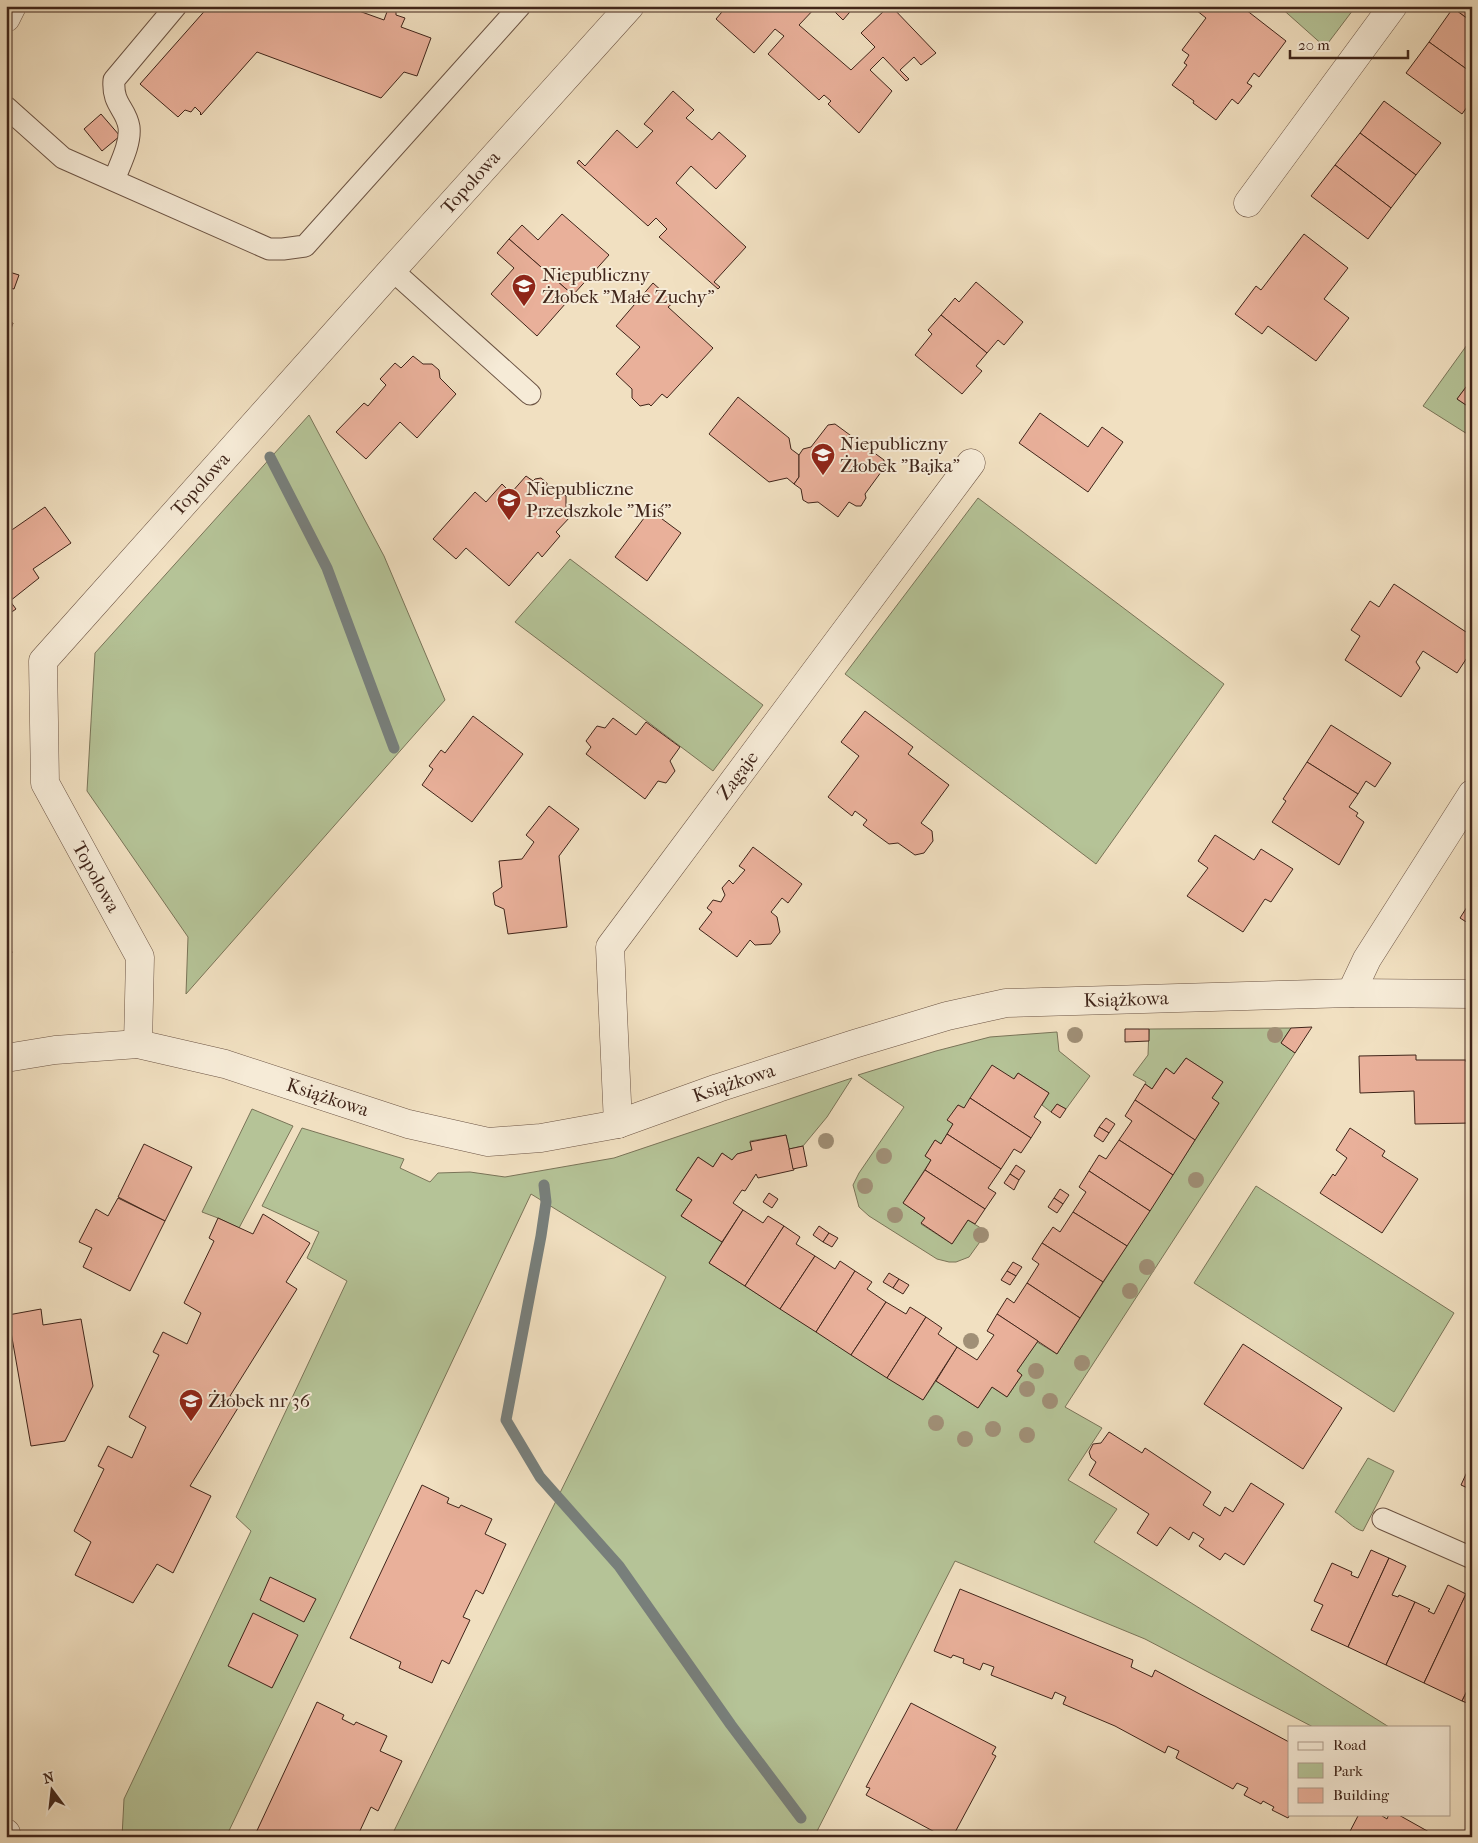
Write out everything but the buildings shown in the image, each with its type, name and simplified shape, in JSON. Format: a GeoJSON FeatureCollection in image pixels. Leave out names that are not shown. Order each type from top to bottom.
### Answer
{"type":"FeatureCollection","features":[{"type":"Feature","properties":{"kind":"street"},"geometry":{"type":"LineString","coordinates":[[6,18],[12,6]]}},
{"type":"Feature","properties":{"kind":"street","name":"Topolowa"},"geometry":{"type":"LineString","coordinates":[[138,1044],[140,957],[45,783],[43,661],[630,6]]}},
{"type":"Feature","properties":{"kind":"street"},"geometry":{"type":"LineString","coordinates":[[1248,203],[1393,6]]}},
{"type":"Feature","properties":{"kind":"street","name":"Zagaje"},"geometry":{"type":"LineString","coordinates":[[618,1124],[610,948],[971,462]]}},
{"type":"Feature","properties":{"kind":"street"},"geometry":{"type":"LineString","coordinates":[[1351,993],[1367,959],[1472,794]]}},
{"type":"Feature","properties":{"kind":"street","name":"Książkowa"},"geometry":{"type":"LineString","coordinates":[[6,1058],[55,1050],[138,1044],[225,1064],[408,1124],[488,1142],[541,1138],[618,1124],[718,1088],[854,1044],[947,1016],[1006,1003],[1351,993],[1472,994]]}},
{"type":"Feature","properties":{"kind":"street"},"geometry":{"type":"LineString","coordinates":[[6,1833],[7,1837]]}},
{"type":"Feature","properties":{"kind":"lane"},"geometry":{"type":"LineString","coordinates":[[114,180],[130,136],[129,125],[115,98],[114,80],[176,6]]}},
{"type":"Feature","properties":{"kind":"lane"},"geometry":{"type":"LineString","coordinates":[[6,107],[63,158],[269,249],[305,246],[520,6]]}},
{"type":"Feature","properties":{"kind":"lane"},"geometry":{"type":"LineString","coordinates":[[392,270],[530,394]]}},
{"type":"Feature","properties":{"kind":"lane"},"geometry":{"type":"LineString","coordinates":[[1383,1519],[1472,1558]]}},
{"type":"Feature","properties":{"kind":"green space"},"geometry":{"type":"Polygon","coordinates":[[[1279,6],[1356,6],[1325,47],[1279,6]]]}},
{"type":"Feature","properties":{"kind":"green space"},"geometry":{"type":"Polygon","coordinates":[[[1472,338],[1472,379],[1457,399],[1472,409],[1472,437],[1423,406],[1472,338]]]}},
{"type":"Feature","properties":{"kind":"green space"},"geometry":{"type":"Polygon","coordinates":[[[309,415],[384,556],[445,700],[186,994],[188,937],[87,791],[95,653],[309,415]]]}},
{"type":"Feature","properties":{"kind":"green space"},"geometry":{"type":"Polygon","coordinates":[[[978,498],[1224,684],[1096,864],[845,674],[978,498]]]}},
{"type":"Feature","properties":{"kind":"green space"},"geometry":{"type":"Polygon","coordinates":[[[570,559],[763,705],[713,771],[515,622],[570,559]]]}},
{"type":"Feature","properties":{"kind":"green space"},"geometry":{"type":"Polygon","coordinates":[[[1291,1028],[1281,1043],[1295,1053],[1065,1407],[1102,1428],[1068,1480],[1117,1509],[1094,1542],[1387,1726],[1311,1726],[1145,1639],[955,1561],[814,1837],[391,1837],[666,1277],[531,1194],[226,1837],[122,1837],[124,1799],[251,1531],[236,1517],[347,1281],[307,1258],[319,1232],[262,1206],[302,1128],[404,1159],[400,1168],[430,1182],[438,1173],[470,1172],[505,1177],[614,1158],[852,1078],[827,1117],[803,1146],[789,1149],[786,1135],[750,1141],[752,1150],[737,1154],[732,1160],[722,1153],[713,1167],[698,1157],[676,1190],[692,1200],[681,1216],[722,1242],[709,1263],[923,1400],[936,1381],[978,1408],[992,1387],[1007,1397],[1022,1375],[1017,1371],[1037,1342],[1057,1354],[1219,1103],[1212,1098],[1222,1082],[1186,1058],[1174,1074],[1166,1068],[1152,1089],[1145,1084],[1146,1082],[1133,1075],[1148,1055],[1149,1029],[1291,1028]]]}},
{"type":"Feature","properties":{"kind":"green space"},"geometry":{"type":"Polygon","coordinates":[[[1057,1032],[1059,1051],[1090,1076],[1066,1109],[1057,1104],[1051,1112],[1042,1105],[1049,1093],[1018,1073],[1014,1079],[964,1108],[958,1105],[948,1120],[953,1124],[941,1144],[935,1140],[925,1156],[931,1160],[903,1203],[925,1218],[921,1224],[952,1244],[968,1220],[987,1232],[969,1257],[956,1262],[937,1259],[869,1216],[859,1207],[853,1185],[859,1173],[904,1107],[858,1075],[990,1037],[1057,1032]]]}},
{"type":"Feature","properties":{"kind":"green space"},"geometry":{"type":"Polygon","coordinates":[[[252,1109],[293,1126],[239,1228],[202,1212],[252,1109]]]}},
{"type":"Feature","properties":{"kind":"green space"},"geometry":{"type":"Polygon","coordinates":[[[1256,1186],[1454,1313],[1394,1412],[1194,1283],[1256,1186]]]}},
{"type":"Feature","properties":{"kind":"green space"},"geometry":{"type":"Polygon","coordinates":[[[1368,1458],[1394,1471],[1363,1531],[1335,1512],[1368,1458]]]}},
{"type":"Feature","properties":{"kind":"waterway"},"geometry":{"type":"LineString","coordinates":[[270,457],[327,568],[394,748]]}},
{"type":"Feature","properties":{"kind":"waterway"},"geometry":{"type":"LineString","coordinates":[[544,1185],[546,1202],[541,1236],[506,1420],[540,1477],[619,1566],[731,1725],[801,1818]]}},
{"type":"Feature","properties":{"kind":"place","name":"Niepubliczny Żłobek \"Małe Zuchy\""},"geometry":{"type":"Point","coordinates":[524,307]}},
{"type":"Feature","properties":{"kind":"place","name":"Niepubliczny Żłobek \"Bajka\""},"geometry":{"type":"Point","coordinates":[823,476]}},
{"type":"Feature","properties":{"kind":"place","name":"Niepubliczne Przedszkole \"Miś\""},"geometry":{"type":"Point","coordinates":[509,521]}},
{"type":"Feature","properties":{"kind":"place","name":"Żłobek nr 36"},"geometry":{"type":"Point","coordinates":[191,1422]}}]}
